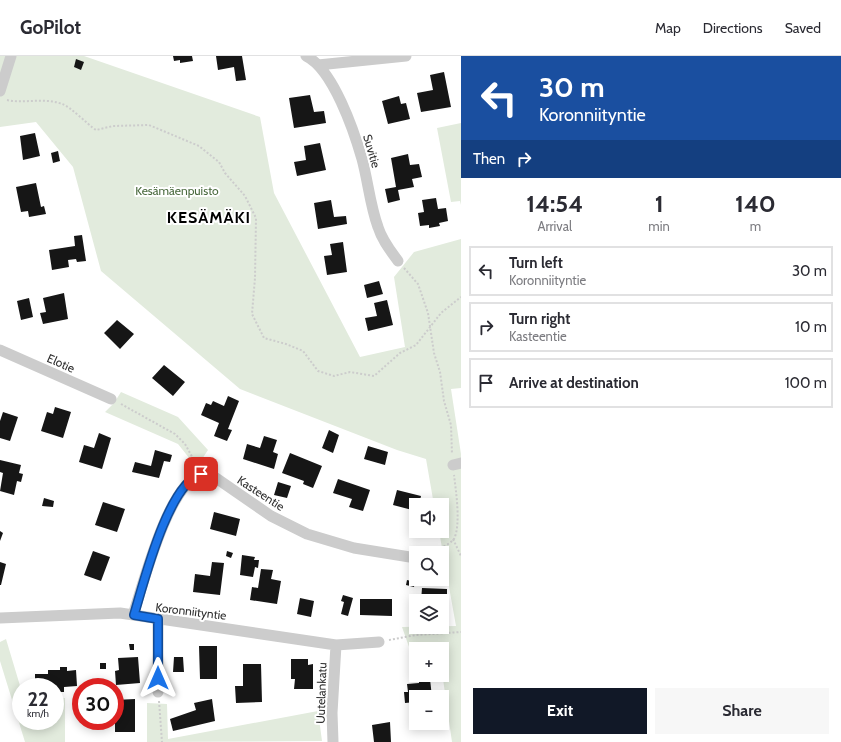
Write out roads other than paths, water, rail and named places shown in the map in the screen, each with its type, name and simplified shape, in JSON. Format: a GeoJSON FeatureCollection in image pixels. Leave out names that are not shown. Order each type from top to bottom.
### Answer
{"type":"FeatureCollection","features":[{"type":"Feature","properties":{"kind":"street"},"geometry":{"type":"LineString","coordinates":[[3,95],[10,56]]}},
{"type":"Feature","properties":{"kind":"street","name":"Suvitie"},"geometry":{"type":"LineString","coordinates":[[306,56],[318,65],[332,84],[361,158],[377,226],[382,238],[398,261]]}},
{"type":"Feature","properties":{"kind":"street"},"geometry":{"type":"LineString","coordinates":[[318,65],[406,56]]}},
{"type":"Feature","properties":{"kind":"street","name":"Elotie"},"geometry":{"type":"LineString","coordinates":[[0,350],[111,399]]}},
{"type":"Feature","properties":{"kind":"street","name":"Kasteentie"},"geometry":{"type":"LineString","coordinates":[[134,615],[161,533],[175,500],[188,480],[201,474],[216,478],[255,506],[288,526],[307,534],[354,548],[409,557]]}},
{"type":"Feature","properties":{"kind":"street","name":"Koronniityntie"},"geometry":{"type":"LineString","coordinates":[[0,618],[106,613],[134,615],[336,644],[378,642]]}},
{"type":"Feature","properties":{"kind":"street"},"geometry":{"type":"LineString","coordinates":[[158,619],[158,692]]}},
{"type":"Feature","properties":{"kind":"street","name":"Uutelankatu"},"geometry":{"type":"LineString","coordinates":[[333,742],[332,702],[336,644]]}},
{"type":"Feature","properties":{"kind":"district","name":"KESÄMÄKI"},"geometry":{"type":"Point","coordinates":[209,217]}},
{"type":"Feature","properties":{"kind":"park label","name":"Kesämäenpuisto"},"geometry":{"type":"Point","coordinates":[177,190]}}]}
